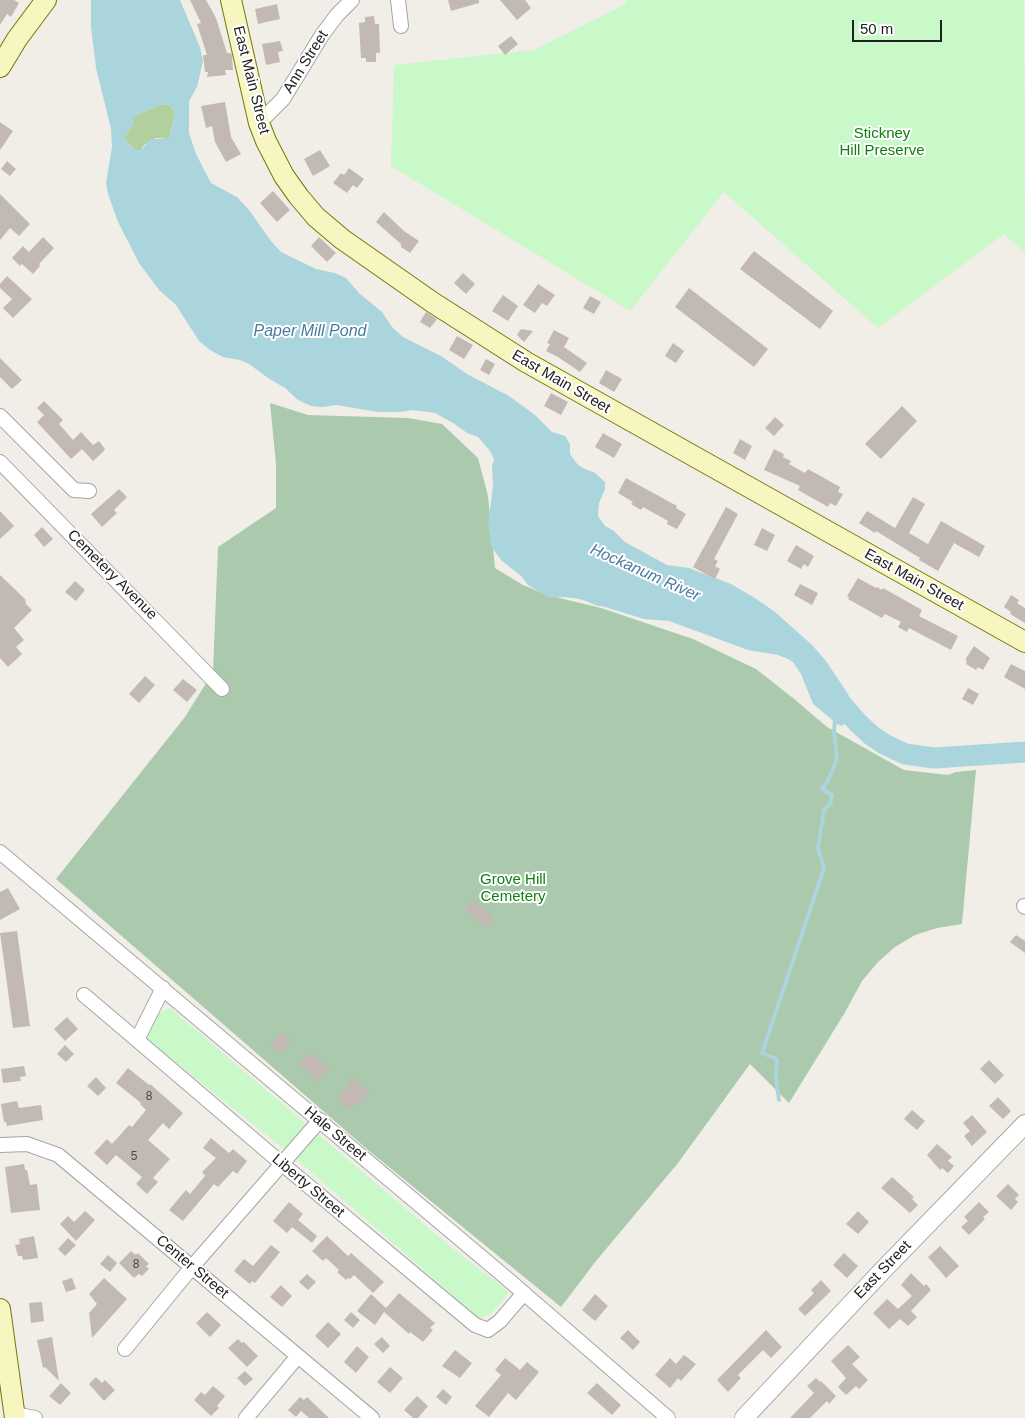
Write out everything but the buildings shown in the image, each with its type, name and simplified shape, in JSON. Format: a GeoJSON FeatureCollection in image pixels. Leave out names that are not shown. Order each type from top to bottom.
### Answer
{"type":"FeatureCollection","features":[{"type":"Feature","properties":{"kind":"main road"},"geometry":{"type":"LineString","coordinates":[[0,67],[46,0]]}},
{"type":"Feature","properties":{"kind":"main road","name":"East Main Street"},"geometry":{"type":"LineString","coordinates":[[231,0],[259,123],[266,141],[284,176],[299,198],[316,217],[342,239],[432,302],[558,381],[1025,642]]}},
{"type":"Feature","properties":{"kind":"main road"},"geometry":{"type":"LineString","coordinates":[[0,1309],[15,1416]]}},
{"type":"Feature","properties":{"kind":"street","name":"Ann Street"},"geometry":{"type":"LineString","coordinates":[[259,123],[283,99],[322,35],[337,15],[352,0]]}},
{"type":"Feature","properties":{"kind":"street"},"geometry":{"type":"LineString","coordinates":[[398,0],[401,26]]}},
{"type":"Feature","properties":{"kind":"street"},"geometry":{"type":"LineString","coordinates":[[0,416],[74,490],[89,491]]}},
{"type":"Feature","properties":{"kind":"street","name":"Cemetery Avenue"},"geometry":{"type":"LineString","coordinates":[[0,462],[222,688]]}},
{"type":"Feature","properties":{"kind":"street","name":"Hale Street"},"geometry":{"type":"LineString","coordinates":[[0,852],[524,1292],[668,1418]]}},
{"type":"Feature","properties":{"kind":"street"},"geometry":{"type":"LineString","coordinates":[[137,1040],[163,988]]}},
{"type":"Feature","properties":{"kind":"street","name":"Liberty Street"},"geometry":{"type":"LineString","coordinates":[[84,995],[281,1164],[474,1325],[488,1330],[500,1321],[524,1292]]}},
{"type":"Feature","properties":{"kind":"street"},"geometry":{"type":"LineString","coordinates":[[125,1349],[192,1268],[320,1120]]}},
{"type":"Feature","properties":{"kind":"street","name":"East Street"},"geometry":{"type":"LineString","coordinates":[[744,1418],[883,1270],[1025,1124]]}},
{"type":"Feature","properties":{"kind":"street","name":"Center Street"},"geometry":{"type":"LineString","coordinates":[[0,1145],[27,1144],[58,1155],[372,1418]]}},
{"type":"Feature","properties":{"kind":"street"},"geometry":{"type":"LineString","coordinates":[[246,1418],[298,1356]]}},
{"type":"Feature","properties":{"kind":"street"},"geometry":{"type":"LineString","coordinates":[[15,1416],[34,1418]]}},
{"type":"Feature","properties":{"kind":"green space","name":"Stickney Hill Preserve"},"geometry":{"type":"Polygon","coordinates":[[[628,0],[1024,0],[1025,253],[1004,234],[878,328],[724,192],[630,311],[391,166],[394,65],[534,50],[622,6],[628,0]]]}},
{"type":"Feature","properties":{"kind":"green space"},"geometry":{"type":"Polygon","coordinates":[[[163,104],[171,106],[175,113],[169,139],[156,138],[144,145],[141,150],[135,150],[125,140],[125,136],[132,126],[133,118],[138,114],[163,104]]]}},
{"type":"Feature","properties":{"kind":"green space","name":"Grove Hill Cemetery"},"geometry":{"type":"Polygon","coordinates":[[[270,403],[308,415],[408,418],[442,424],[478,458],[488,496],[495,568],[523,585],[547,595],[601,608],[693,639],[756,669],[827,727],[904,770],[948,775],[956,772],[976,770],[962,924],[937,928],[915,935],[895,947],[878,962],[862,981],[789,1103],[750,1064],[678,1163],[596,1261],[561,1307],[368,1150],[56,879],[185,717],[213,672],[218,547],[276,508],[276,464],[270,403]]]}},
{"type":"Feature","properties":{"kind":"green space"},"geometry":{"type":"Polygon","coordinates":[[[170,1008],[447,1244],[509,1292],[492,1313],[479,1318],[294,1157],[143,1036],[150,1018],[170,1008]]]}},
{"type":"Feature","properties":{"kind":"water","name":"Paper Mill Pond"},"geometry":{"type":"Polygon","coordinates":[[[91,0],[180,0],[200,47],[203,61],[197,87],[189,101],[189,133],[196,154],[211,183],[237,197],[281,252],[316,269],[335,273],[346,278],[359,293],[382,312],[393,328],[403,337],[441,356],[467,374],[509,396],[535,415],[552,432],[565,436],[570,444],[570,454],[578,465],[594,472],[605,482],[605,489],[599,503],[598,516],[605,526],[614,531],[625,542],[667,565],[689,568],[731,584],[775,612],[812,645],[826,661],[848,694],[853,706],[845,724],[841,726],[837,724],[813,704],[801,674],[793,662],[788,659],[778,655],[748,650],[669,621],[644,619],[580,599],[549,598],[528,585],[521,576],[502,561],[492,548],[488,526],[494,459],[478,437],[467,433],[435,413],[412,410],[377,412],[337,405],[311,406],[298,400],[285,388],[249,364],[240,360],[223,357],[199,341],[176,305],[159,290],[139,263],[118,222],[108,194],[106,183],[112,147],[111,129],[96,68],[91,27],[91,0]],[[163,104],[138,114],[133,119],[132,126],[125,136],[125,140],[135,150],[141,150],[151,139],[169,139],[175,113],[171,106],[163,104]]]}},
{"type":"Feature","properties":{"kind":"waterway","name":"Hockanum River"},"geometry":{"type":"LineString","coordinates":[[832,693],[871,735],[884,744],[905,754],[934,758],[1025,752]]}},
{"type":"Feature","properties":{"kind":"waterway"},"geometry":{"type":"LineString","coordinates":[[779,1100],[776,1078],[777,1059],[762,1053],[824,868],[818,848],[824,810],[830,805],[832,795],[822,789],[828,781],[837,759],[834,731],[835,720]]}}]}
